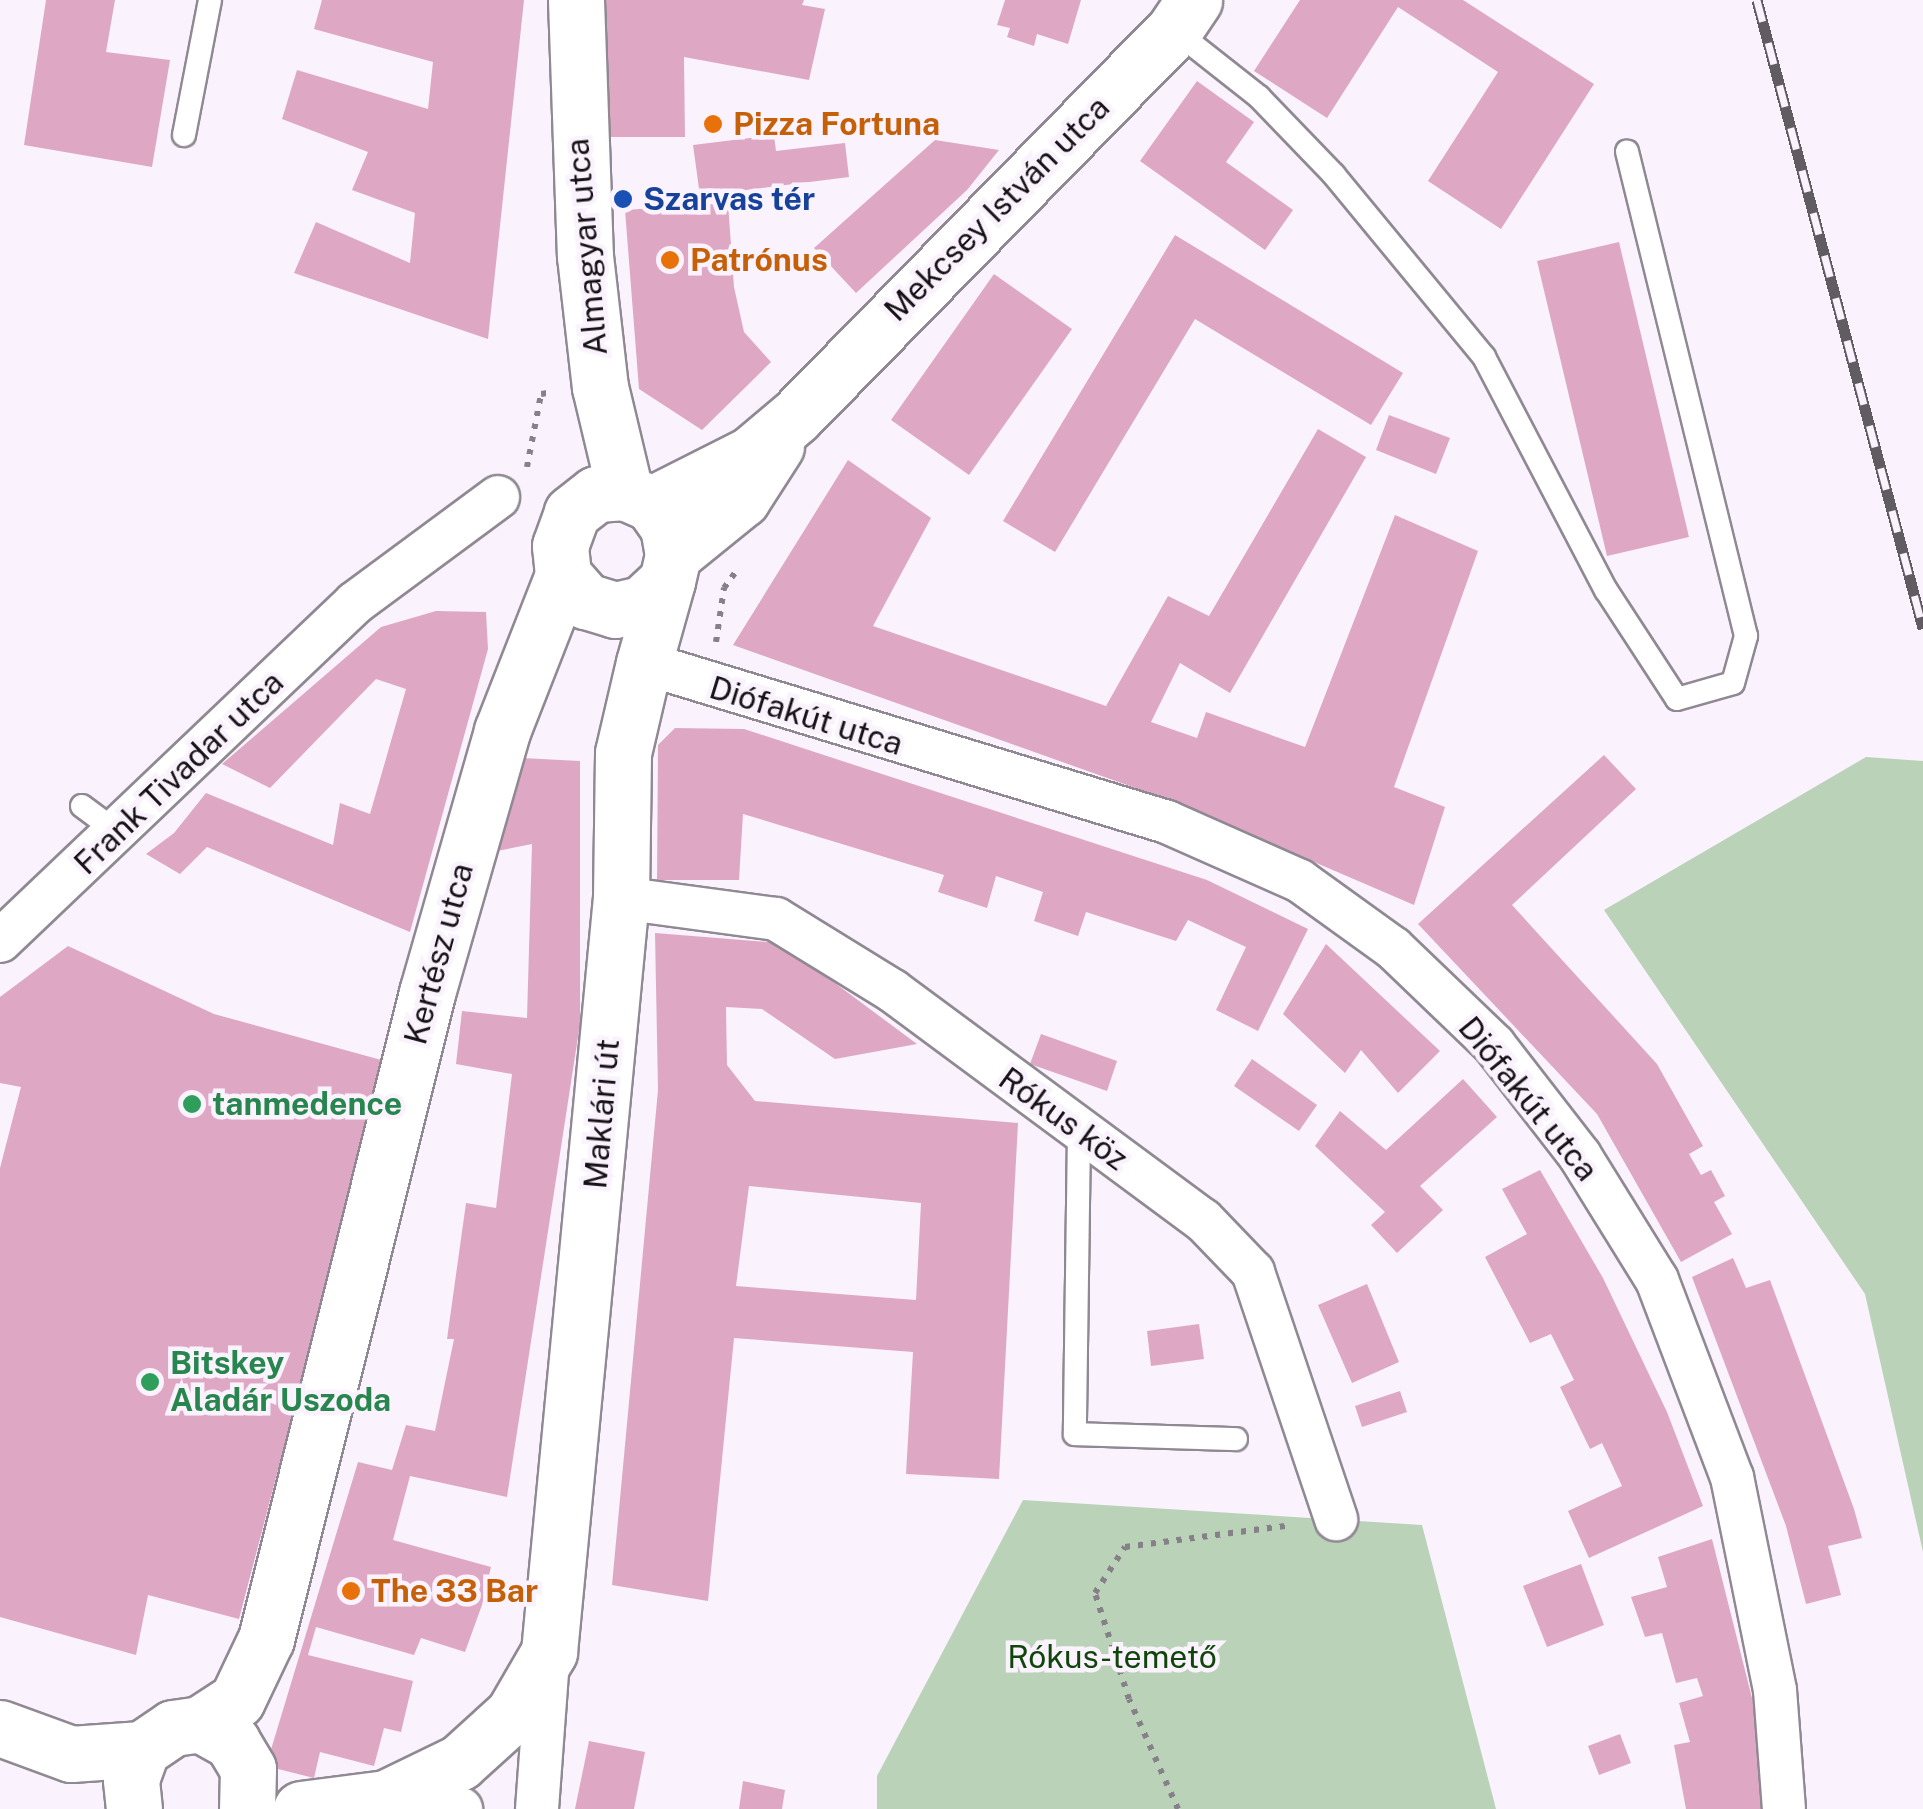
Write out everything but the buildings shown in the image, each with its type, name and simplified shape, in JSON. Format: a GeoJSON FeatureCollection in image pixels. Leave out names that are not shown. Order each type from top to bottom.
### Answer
{"type":"FeatureCollection","features":[{"type":"Feature","properties":{"kind":"street","name":"Almagyar utca"},"geometry":{"type":"LineString","coordinates":[[576,0],[584,256],[600,387],[638,498]]}},
{"type":"Feature","properties":{"kind":"street","name":"Mekcsey István utca"},"geometry":{"type":"LineString","coordinates":[[638,498],[752,454],[796,416],[1184,15]]}},
{"type":"Feature","properties":{"kind":"street","name":"Mekcsey István utca"},"geometry":{"type":"LineString","coordinates":[[670,568],[742,499],[796,416]]}},
{"type":"Feature","properties":{"kind":"street"},"geometry":{"type":"LineString","coordinates":[[596,494],[638,498],[668,527],[670,568],[642,604],[615,610],[586,601],[563,575],[560,546],[572,513],[596,494]]}},
{"type":"Feature","properties":{"kind":"street","name":"Frank Tivadar utca"},"geometry":{"type":"LineString","coordinates":[[0,941],[355,603],[498,496]]}},
{"type":"Feature","properties":{"kind":"street","name":"Maklári út"},"geometry":{"type":"LineString","coordinates":[[536,1809],[621,898],[623,752],[670,568]]}},
{"type":"Feature","properties":{"kind":"street","name":"Kertész utca"},"geometry":{"type":"LineString","coordinates":[[142,1749],[173,1728],[200,1724],[237,1700],[266,1639],[426,993],[502,732],[563,575]]}},
{"type":"Feature","properties":{"kind":"street","name":"Diófakút utca"},"geometry":{"type":"LineString","coordinates":[[644,663],[1166,822],[1300,881],[1393,948],[1494,1045],[1580,1156],[1658,1280],[1726,1459],[1775,1690],[1784,1809]]}},
{"type":"Feature","properties":{"kind":"street","name":"Rókus köz"},"geometry":{"type":"LineString","coordinates":[[621,898],[776,919],[893,991],[1079,1133],[1204,1220],[1253,1272],[1336,1520]]}},
{"type":"Feature","properties":{"kind":"street","name":"Maklári út"},"geometry":{"type":"LineString","coordinates":[[386,1798],[460,1762],[513,1714],[549,1652]]}},
{"type":"Feature","properties":{"kind":"street"},"geometry":{"type":"LineString","coordinates":[[200,1724],[232,1742],[248,1769],[247,1809]]}},
{"type":"Feature","properties":{"kind":"street"},"geometry":{"type":"LineString","coordinates":[[0,1728],[71,1754],[130,1809]]}},
{"type":"Feature","properties":{"kind":"street"},"geometry":{"type":"LineString","coordinates":[[71,1754],[142,1749],[131,1779],[130,1809]]}},
{"type":"Feature","properties":{"kind":"street"},"geometry":{"type":"LineString","coordinates":[[301,1809],[386,1798],[460,1809]]}},
{"type":"Feature","properties":{"kind":"lane"},"geometry":{"type":"LineString","coordinates":[[184,136],[210,0]]}},
{"type":"Feature","properties":{"kind":"lane"},"geometry":{"type":"LineString","coordinates":[[1184,15],[1322,162],[1484,357],[1606,590],[1677,699],[1732,683],[1746,636],[1627,150]]}},
{"type":"Feature","properties":{"kind":"lane"},"geometry":{"type":"LineString","coordinates":[[82,806],[117,832]]}},
{"type":"Feature","properties":{"kind":"lane"},"geometry":{"type":"LineString","coordinates":[[1079,1133],[1075,1434],[1236,1439]]}},
{"type":"Feature","properties":{"kind":"path"},"geometry":{"type":"LineString","coordinates":[[498,496],[529,464],[541,394],[600,387]]}},
{"type":"Feature","properties":{"kind":"path"},"geometry":{"type":"LineString","coordinates":[[1178,1809],[1129,1699],[1095,1593],[1125,1547],[1336,1520]]}},
{"type":"Feature","properties":{"kind":"green space"},"geometry":{"type":"Polygon","coordinates":[[[1866,757],[1923,761],[1923,1552],[1865,1294],[1604,910],[1866,757]]]}},
{"type":"Feature","properties":{"kind":"green space","name":"Rókus-temető"},"geometry":{"type":"Polygon","coordinates":[[[1023,1500],[1422,1525],[1496,1809],[877,1809],[877,1776],[1023,1500]]]}},
{"type":"Feature","properties":{"kind":"railway"},"geometry":{"type":"LineString","coordinates":[[1757,0],[1923,628]]}},
{"type":"Feature","properties":{"kind":"place","name":"Pizza Fortuna"},"geometry":{"type":"Point","coordinates":[713,124]}},
{"type":"Feature","properties":{"kind":"place","name":"Szarvas tér"},"geometry":{"type":"Point","coordinates":[623,199]}},
{"type":"Feature","properties":{"kind":"place","name":"Patrónus"},"geometry":{"type":"Point","coordinates":[670,260]}},
{"type":"Feature","properties":{"kind":"place","name":"tanmedence"},"geometry":{"type":"Point","coordinates":[192,1104]}},
{"type":"Feature","properties":{"kind":"place","name":"Bitskey Aladár Uszoda"},"geometry":{"type":"Point","coordinates":[150,1382]}},
{"type":"Feature","properties":{"kind":"place","name":"The 33 Bar"},"geometry":{"type":"Point","coordinates":[351,1591]}}]}
